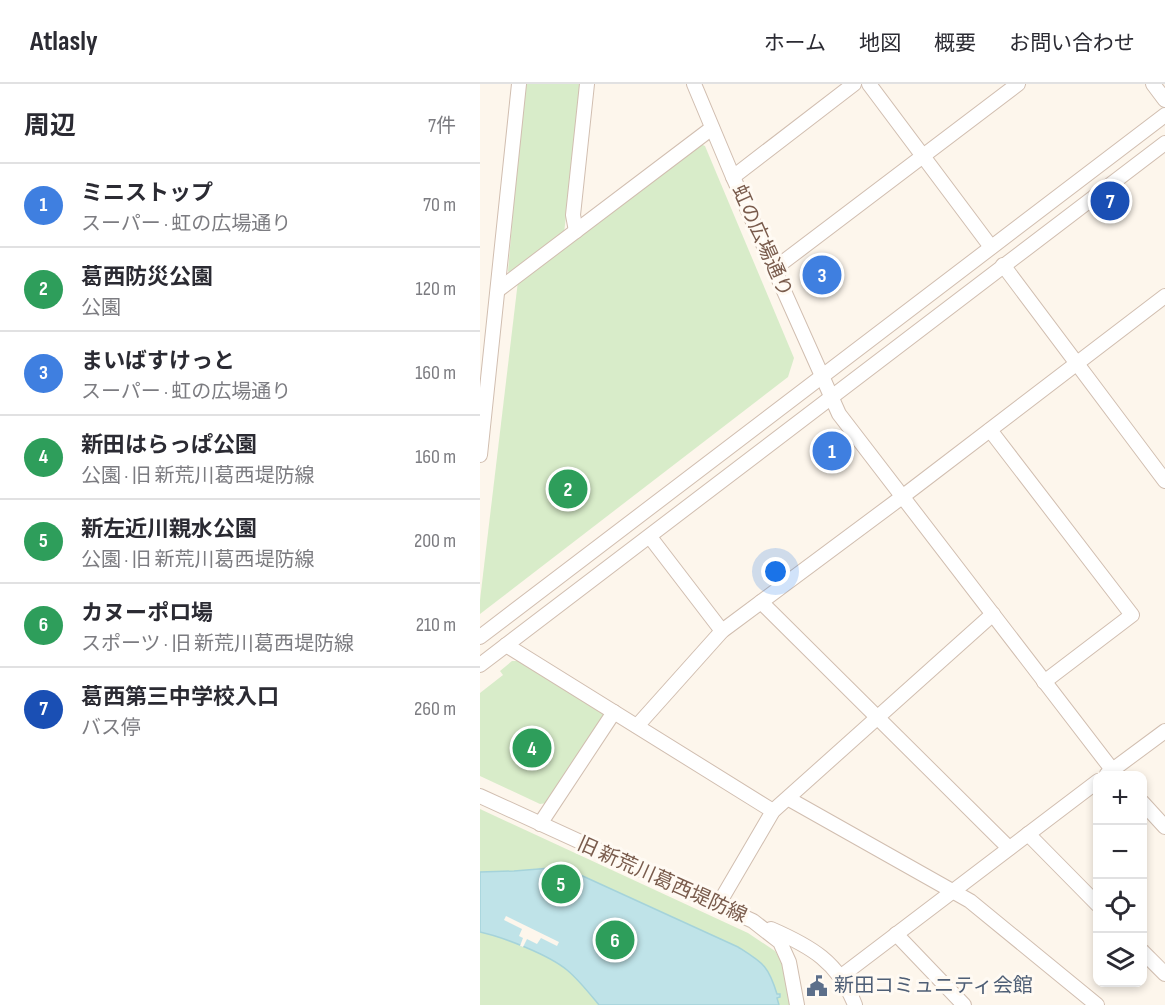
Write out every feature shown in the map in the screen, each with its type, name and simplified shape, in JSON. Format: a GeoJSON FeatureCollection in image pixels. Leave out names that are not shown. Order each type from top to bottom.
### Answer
{"type":"FeatureCollection","features":[{"type":"Feature","properties":{"kind":"street"},"geometry":{"type":"LineString","coordinates":[[480,454],[519,84]]}},
{"type":"Feature","properties":{"kind":"street"},"geometry":{"type":"LineString","coordinates":[[576,231],[573,215],[587,84]]}},
{"type":"Feature","properties":{"kind":"street","name":"虹の広場通り"},"geometry":{"type":"LineString","coordinates":[[694,84],[839,414],[993,614],[1110,771]]}},
{"type":"Feature","properties":{"kind":"street"},"geometry":{"type":"LineString","coordinates":[[733,177],[854,84]]}},
{"type":"Feature","properties":{"kind":"street"},"geometry":{"type":"LineString","coordinates":[[869,84],[991,247]]}},
{"type":"Feature","properties":{"kind":"street"},"geometry":{"type":"LineString","coordinates":[[774,269],[1018,84]]}},
{"type":"Feature","properties":{"kind":"street"},"geometry":{"type":"LineString","coordinates":[[1153,84],[1165,100]]}},
{"type":"Feature","properties":{"kind":"street"},"geometry":{"type":"LineString","coordinates":[[480,637],[1165,115]]}},
{"type":"Feature","properties":{"kind":"street"},"geometry":{"type":"LineString","coordinates":[[498,290],[712,128]]}},
{"type":"Feature","properties":{"kind":"street"},"geometry":{"type":"LineString","coordinates":[[480,665],[1165,143]]}},
{"type":"Feature","properties":{"kind":"street"},"geometry":{"type":"LineString","coordinates":[[1003,265],[1165,481]]}},
{"type":"Feature","properties":{"kind":"street"},"geometry":{"type":"LineString","coordinates":[[637,726],[722,631],[902,497],[1076,363],[1163,301]]}},
{"type":"Feature","properties":{"kind":"street"},"geometry":{"type":"LineString","coordinates":[[990,430],[1132,615],[1044,682]]}},
{"type":"Feature","properties":{"kind":"street"},"geometry":{"type":"LineString","coordinates":[[650,537],[722,631]]}},
{"type":"Feature","properties":{"kind":"street"},"geometry":{"type":"LineString","coordinates":[[761,602],[1009,848]]}},
{"type":"Feature","properties":{"kind":"street"},"geometry":{"type":"LineString","coordinates":[[718,905],[773,811],[993,614]]}},
{"type":"Feature","properties":{"kind":"street"},"geometry":{"type":"LineString","coordinates":[[506,645],[773,811]]}},
{"type":"Feature","properties":{"kind":"street"},"geometry":{"type":"LineString","coordinates":[[540,824],[614,712]]}},
{"type":"Feature","properties":{"kind":"street"},"geometry":{"type":"LineString","coordinates":[[1116,771],[1165,731]]}},
{"type":"Feature","properties":{"kind":"street"},"geometry":{"type":"LineString","coordinates":[[840,977],[1093,785]]}},
{"type":"Feature","properties":{"kind":"street","name":"旧 新荒川葛西堤防線"},"geometry":{"type":"LineString","coordinates":[[480,796],[753,921],[780,942],[789,962],[798,1005]]}},
{"type":"Feature","properties":{"kind":"street"},"geometry":{"type":"LineString","coordinates":[[789,799],[970,901],[1097,1005]]}},
{"type":"Feature","properties":{"kind":"street"},"geometry":{"type":"LineString","coordinates":[[1147,807],[1165,827]]}},
{"type":"Feature","properties":{"kind":"street"},"geometry":{"type":"LineString","coordinates":[[1029,834],[1093,900]]}},
{"type":"Feature","properties":{"kind":"street"},"geometry":{"type":"LineString","coordinates":[[753,921],[793,938],[821,955],[840,977],[855,1005]]}},
{"type":"Feature","properties":{"kind":"street"},"geometry":{"type":"LineString","coordinates":[[896,934],[964,1005]]}},
{"type":"Feature","properties":{"kind":"street"},"geometry":{"type":"LineString","coordinates":[[1147,955],[1165,974]]}},
{"type":"Feature","properties":{"kind":"green space"},"geometry":{"type":"Polygon","coordinates":[[[524,84],[582,84],[564,233],[511,275],[508,271],[524,84]]]}},
{"type":"Feature","properties":{"kind":"green space"},"geometry":{"type":"Polygon","coordinates":[[[698,143],[705,146],[794,358],[788,377],[480,614],[518,281],[698,143]]]}},
{"type":"Feature","properties":{"kind":"green space"},"geometry":{"type":"Polygon","coordinates":[[[512,661],[521,661],[603,713],[604,719],[547,803],[540,804],[480,776],[480,693],[503,675],[500,671],[512,661]]]}},
{"type":"Feature","properties":{"kind":"green space"},"geometry":{"type":"Polygon","coordinates":[[[480,809],[748,933],[775,951],[783,964],[792,1005],[480,1005],[480,809]]]}},
{"type":"Feature","properties":{"kind":"water"},"geometry":{"type":"Polygon","coordinates":[[[563,867],[738,947],[764,966],[777,994],[780,994],[777,998],[779,1005],[599,1005],[576,978],[559,964],[525,947],[480,932],[480,872],[563,867]]]}},
{"type":"Feature","properties":{"kind":"pier"},"geometry":{"type":"Polygon","coordinates":[[[506,916],[559,942],[557,946],[541,938],[537,944],[527,939],[523,947],[520,946],[523,938],[519,936],[522,929],[504,920],[506,916]]]}},
{"type":"Feature","properties":{"kind":"place","name":"葛西第三中学校入口"},"geometry":{"type":"Point","coordinates":[1110,201]}},
{"type":"Feature","properties":{"kind":"place","name":"まいばすけっと"},"geometry":{"type":"Point","coordinates":[822,275]}},
{"type":"Feature","properties":{"kind":"place","name":"ミニストップ"},"geometry":{"type":"Point","coordinates":[832,451]}},
{"type":"Feature","properties":{"kind":"place","name":"葛西防災公園"},"geometry":{"type":"Point","coordinates":[568,489]}},
{"type":"Feature","properties":{"kind":"place","name":"新田はらっぱ公園"},"geometry":{"type":"Point","coordinates":[532,748]}},
{"type":"Feature","properties":{"kind":"place","name":"新左近川親水公園"},"geometry":{"type":"Point","coordinates":[561,884]}},
{"type":"Feature","properties":{"kind":"place","name":"カヌーポロ場"},"geometry":{"type":"Point","coordinates":[615,940]}},
{"type":"Feature","properties":{"kind":"place","name":"新田コミュニティ会館"},"geometry":{"type":"Point","coordinates":[817,986]}}]}
